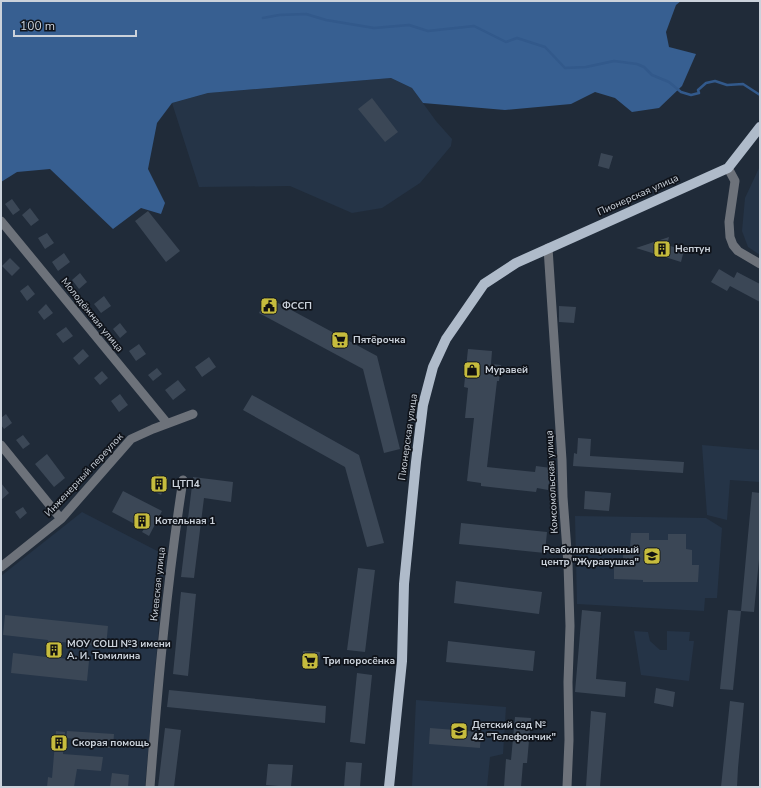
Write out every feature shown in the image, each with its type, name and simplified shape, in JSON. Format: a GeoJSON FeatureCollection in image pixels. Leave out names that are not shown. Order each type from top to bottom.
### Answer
{"type":"FeatureCollection","features":[{"type":"Feature","properties":{"kind":"main road","name":"Пионерская улица"},"geometry":{"type":"LineString","coordinates":[[390,787],[402,661],[404,584],[423,405],[433,367],[446,339],[484,284],[516,263],[728,168],[760,127]]}},
{"type":"Feature","properties":{"kind":"street"},"geometry":{"type":"LineString","coordinates":[[728,168],[736,181],[729,222],[730,237],[733,245],[738,251],[760,264]]}},
{"type":"Feature","properties":{"kind":"street","name":"Молодёжная улица"},"geometry":{"type":"LineString","coordinates":[[1,221],[167,423]]}},
{"type":"Feature","properties":{"kind":"street","name":"Комсомольская улица"},"geometry":{"type":"LineString","coordinates":[[548,248],[568,564],[570,626],[567,787]]}},
{"type":"Feature","properties":{"kind":"street","name":"Инженерный переулок"},"geometry":{"type":"LineString","coordinates":[[1,567],[60,518],[131,439],[167,423],[193,414]]}},
{"type":"Feature","properties":{"kind":"street"},"geometry":{"type":"LineString","coordinates":[[1,444],[60,518]]}},
{"type":"Feature","properties":{"kind":"street","name":"Киевская улица"},"geometry":{"type":"LineString","coordinates":[[150,787],[160,668],[175,531],[183,480]]}},
{"type":"Feature","properties":{"kind":"shaded area"},"geometry":{"type":"Polygon","coordinates":[[[1,1],[681,1],[676,5],[666,32],[669,47],[696,54],[682,86],[659,108],[632,112],[615,98],[595,92],[571,104],[505,110],[423,103],[412,88],[391,78],[208,93],[172,103],[157,123],[148,169],[165,203],[161,214],[141,208],[113,229],[50,169],[17,172],[1,182],[1,1]]]}},
{"type":"Feature","properties":{"kind":"shaded area"},"geometry":{"type":"Polygon","coordinates":[[[391,78],[412,88],[436,121],[452,139],[451,146],[420,183],[382,208],[352,213],[290,186],[199,187],[172,103],[208,93],[391,78]]]}},
{"type":"Feature","properties":{"kind":"shaded area"},"geometry":{"type":"Polygon","coordinates":[[[760,166],[760,255],[748,247],[742,231],[745,198],[760,166]]]}},
{"type":"Feature","properties":{"kind":"shaded area"},"geometry":{"type":"Polygon","coordinates":[[[702,445],[760,450],[760,482],[730,480],[727,520],[707,515],[702,445]]]}},
{"type":"Feature","properties":{"kind":"shaded area"},"geometry":{"type":"Polygon","coordinates":[[[82,512],[165,555],[145,787],[1,787],[1,576],[82,512]]]}},
{"type":"Feature","properties":{"kind":"shaded area"},"geometry":{"type":"Polygon","coordinates":[[[575,516],[706,518],[722,528],[717,598],[705,598],[704,611],[577,604],[575,516]]]}},
{"type":"Feature","properties":{"kind":"shaded area"},"geometry":{"type":"Polygon","coordinates":[[[634,631],[648,632],[650,641],[660,650],[667,650],[667,631],[690,632],[689,641],[694,641],[689,681],[641,675],[634,631]]]}},
{"type":"Feature","properties":{"kind":"shaded area","name":"Детский сад № 42 \"Телефончик\""},"geometry":{"type":"Polygon","coordinates":[[[416,700],[506,707],[503,754],[490,757],[487,787],[412,787],[416,700]]]}},
{"type":"Feature","properties":{"kind":"building"},"geometry":{"type":"Polygon","coordinates":[[[372,98],[398,132],[385,142],[358,109],[372,98]]]}},
{"type":"Feature","properties":{"kind":"building"},"geometry":{"type":"Polygon","coordinates":[[[601,153],[613,156],[609,169],[598,166],[601,153]]]}},
{"type":"Feature","properties":{"kind":"building"},"geometry":{"type":"Polygon","coordinates":[[[12,199],[20,210],[13,215],[5,204],[12,199]]]}},
{"type":"Feature","properties":{"kind":"building"},"geometry":{"type":"Polygon","coordinates":[[[30,208],[39,220],[31,226],[22,215],[30,208]]]}},
{"type":"Feature","properties":{"kind":"building"},"geometry":{"type":"Polygon","coordinates":[[[148,211],[180,251],[166,262],[135,221],[148,211]]]}},
{"type":"Feature","properties":{"kind":"building"},"geometry":{"type":"Polygon","coordinates":[[[47,233],[54,243],[45,249],[38,238],[47,233]]]}},
{"type":"Feature","properties":{"kind":"building","name":"Нептун"},"geometry":{"type":"Polygon","coordinates":[[[669,237],[667,245],[684,250],[681,262],[636,248],[669,237]]]}},
{"type":"Feature","properties":{"kind":"building"},"geometry":{"type":"Polygon","coordinates":[[[64,253],[70,262],[58,271],[52,262],[64,253]]]}},
{"type":"Feature","properties":{"kind":"building"},"geometry":{"type":"Polygon","coordinates":[[[10,258],[20,268],[12,276],[2,266],[10,258]]]}},
{"type":"Feature","properties":{"kind":"building"},"geometry":{"type":"Polygon","coordinates":[[[719,269],[734,278],[737,272],[760,284],[760,302],[730,286],[727,291],[711,282],[719,269]]]}},
{"type":"Feature","properties":{"kind":"building"},"geometry":{"type":"Polygon","coordinates":[[[80,273],[87,282],[79,289],[72,280],[80,273]]]}},
{"type":"Feature","properties":{"kind":"building"},"geometry":{"type":"Polygon","coordinates":[[[28,285],[35,294],[27,301],[20,291],[28,285]]]}},
{"type":"Feature","properties":{"kind":"building"},"geometry":{"type":"Polygon","coordinates":[[[104,296],[111,306],[101,313],[94,304],[104,296]]]}},
{"type":"Feature","properties":{"kind":"building"},"geometry":{"type":"Polygon","coordinates":[[[267,297],[377,356],[400,449],[384,453],[363,369],[259,313],[267,297]]]}},
{"type":"Feature","properties":{"kind":"building"},"geometry":{"type":"Polygon","coordinates":[[[46,304],[53,313],[44,320],[38,312],[46,304]]]}},
{"type":"Feature","properties":{"kind":"building"},"geometry":{"type":"Polygon","coordinates":[[[559,306],[576,307],[574,323],[559,322],[559,306]]]}},
{"type":"Feature","properties":{"kind":"building"},"geometry":{"type":"Polygon","coordinates":[[[120,323],[127,332],[120,338],[113,329],[120,323]]]}},
{"type":"Feature","properties":{"kind":"building"},"geometry":{"type":"Polygon","coordinates":[[[66,327],[73,336],[63,343],[56,334],[66,327]]]}},
{"type":"Feature","properties":{"kind":"building"},"geometry":{"type":"Polygon","coordinates":[[[139,344],[146,354],[136,361],[129,351],[139,344]]]}},
{"type":"Feature","properties":{"kind":"building"},"geometry":{"type":"Polygon","coordinates":[[[83,349],[89,356],[79,365],[73,358],[83,349]]]}},
{"type":"Feature","properties":{"kind":"building"},"geometry":{"type":"Polygon","coordinates":[[[468,349],[492,351],[491,364],[501,365],[499,381],[497,381],[487,467],[535,472],[536,466],[551,468],[548,490],[537,488],[536,492],[481,486],[481,483],[467,481],[474,418],[465,418],[468,388],[464,387],[468,349]]]}},
{"type":"Feature","properties":{"kind":"building"},"geometry":{"type":"Polygon","coordinates":[[[209,357],[216,367],[202,377],[195,367],[209,357]]]}},
{"type":"Feature","properties":{"kind":"building"},"geometry":{"type":"Polygon","coordinates":[[[157,368],[162,374],[153,381],[148,375],[157,368]]]}},
{"type":"Feature","properties":{"kind":"building"},"geometry":{"type":"Polygon","coordinates":[[[102,371],[108,378],[100,385],[94,378],[102,371]]]}},
{"type":"Feature","properties":{"kind":"building"},"geometry":{"type":"Polygon","coordinates":[[[178,380],[186,390],[173,400],[165,390],[178,380]]]}},
{"type":"Feature","properties":{"kind":"building"},"geometry":{"type":"Polygon","coordinates":[[[120,394],[128,405],[119,412],[111,401],[120,394]]]}},
{"type":"Feature","properties":{"kind":"building"},"geometry":{"type":"Polygon","coordinates":[[[252,395],[359,455],[384,543],[367,547],[345,467],[243,410],[252,395]]]}},
{"type":"Feature","properties":{"kind":"building"},"geometry":{"type":"Polygon","coordinates":[[[6,414],[12,423],[4,429],[1,425],[1,418],[6,414]]]}},
{"type":"Feature","properties":{"kind":"building"},"geometry":{"type":"Polygon","coordinates":[[[23,435],[30,444],[23,449],[16,440],[23,435]]]}},
{"type":"Feature","properties":{"kind":"building"},"geometry":{"type":"Polygon","coordinates":[[[578,438],[591,439],[590,456],[684,462],[683,473],[573,466],[574,453],[577,454],[578,438]]]}},
{"type":"Feature","properties":{"kind":"building"},"geometry":{"type":"Polygon","coordinates":[[[47,454],[65,478],[54,487],[35,464],[47,454]]]}},
{"type":"Feature","properties":{"kind":"building","name":"ЦТП4"},"geometry":{"type":"Polygon","coordinates":[[[157,474],[168,478],[161,495],[151,490],[157,474]]]}},
{"type":"Feature","properties":{"kind":"building"},"geometry":{"type":"Polygon","coordinates":[[[193,477],[233,482],[231,502],[204,498],[194,578],[181,577],[193,477]]]}},
{"type":"Feature","properties":{"kind":"building"},"geometry":{"type":"Polygon","coordinates":[[[1,483],[9,493],[1,500],[1,483]]]}},
{"type":"Feature","properties":{"kind":"building","name":"Котельная 1"},"geometry":{"type":"Polygon","coordinates":[[[123,491],[162,511],[149,536],[142,532],[144,529],[112,512],[123,491]]]}},
{"type":"Feature","properties":{"kind":"building"},"geometry":{"type":"Polygon","coordinates":[[[585,491],[611,493],[609,511],[584,509],[585,491]]]}},
{"type":"Feature","properties":{"kind":"building"},"geometry":{"type":"Polygon","coordinates":[[[752,492],[760,493],[760,549],[754,612],[741,611],[752,492]]]}},
{"type":"Feature","properties":{"kind":"building"},"geometry":{"type":"Polygon","coordinates":[[[23,507],[27,513],[20,519],[15,512],[23,507]]]}},
{"type":"Feature","properties":{"kind":"building"},"geometry":{"type":"Polygon","coordinates":[[[461,523],[547,532],[545,553],[459,544],[461,523]]]}},
{"type":"Feature","properties":{"kind":"building"},"geometry":{"type":"Polygon","coordinates":[[[631,533],[649,533],[649,540],[668,540],[668,534],[686,534],[686,549],[692,550],[692,565],[699,565],[698,582],[643,582],[643,580],[614,579],[614,564],[623,564],[623,548],[630,548],[631,533]]]}},
{"type":"Feature","properties":{"kind":"building"},"geometry":{"type":"Polygon","coordinates":[[[358,568],[375,570],[365,652],[347,650],[358,568]]]}},
{"type":"Feature","properties":{"kind":"building"},"geometry":{"type":"Polygon","coordinates":[[[456,581],[542,592],[539,614],[454,603],[456,581]]]}},
{"type":"Feature","properties":{"kind":"building"},"geometry":{"type":"Polygon","coordinates":[[[181,592],[196,594],[188,676],[173,674],[181,592]]]}},
{"type":"Feature","properties":{"kind":"building"},"geometry":{"type":"Polygon","coordinates":[[[582,610],[601,612],[596,679],[626,682],[625,697],[575,692],[582,610]]]}},
{"type":"Feature","properties":{"kind":"building"},"geometry":{"type":"Polygon","coordinates":[[[728,610],[741,611],[733,690],[720,689],[728,610]]]}},
{"type":"Feature","properties":{"kind":"building","name":"МОУ СОШ №3 имени А. И. Томилина"},"geometry":{"type":"Polygon","coordinates":[[[5,615],[108,626],[106,647],[62,642],[60,658],[89,661],[87,681],[11,673],[13,653],[46,657],[48,640],[3,635],[5,615]]]}},
{"type":"Feature","properties":{"kind":"building"},"geometry":{"type":"Polygon","coordinates":[[[448,641],[535,651],[533,671],[446,662],[448,641]]]}},
{"type":"Feature","properties":{"kind":"building"},"geometry":{"type":"Polygon","coordinates":[[[303,651],[320,652],[319,666],[302,665],[303,651]]]}},
{"type":"Feature","properties":{"kind":"building"},"geometry":{"type":"Polygon","coordinates":[[[357,673],[372,675],[365,744],[350,742],[357,673]]]}},
{"type":"Feature","properties":{"kind":"building"},"geometry":{"type":"Polygon","coordinates":[[[656,688],[675,692],[673,707],[654,703],[656,688]]]}},
{"type":"Feature","properties":{"kind":"building"},"geometry":{"type":"Polygon","coordinates":[[[169,690],[326,706],[325,723],[167,707],[169,690]]]}},
{"type":"Feature","properties":{"kind":"building"},"geometry":{"type":"Polygon","coordinates":[[[730,701],[744,703],[737,787],[721,787],[730,701]]]}},
{"type":"Feature","properties":{"kind":"building"},"geometry":{"type":"Polygon","coordinates":[[[591,711],[606,713],[600,787],[586,787],[591,711]]]}},
{"type":"Feature","properties":{"kind":"building"},"geometry":{"type":"Polygon","coordinates":[[[515,717],[531,718],[527,763],[523,763],[521,787],[504,787],[506,759],[511,760],[515,717]]]}},
{"type":"Feature","properties":{"kind":"building"},"geometry":{"type":"Polygon","coordinates":[[[165,728],[181,730],[174,787],[158,787],[165,728]]]}},
{"type":"Feature","properties":{"kind":"building"},"geometry":{"type":"Polygon","coordinates":[[[430,728],[481,732],[480,748],[429,744],[430,728]]]}},
{"type":"Feature","properties":{"kind":"building","name":"Скорая помощь"},"geometry":{"type":"Polygon","coordinates":[[[56,731],[65,732],[63,754],[103,757],[101,771],[77,769],[74,787],[47,787],[48,777],[52,778],[56,731]]]}},
{"type":"Feature","properties":{"kind":"building"},"geometry":{"type":"Polygon","coordinates":[[[67,731],[114,734],[113,748],[104,748],[105,741],[66,738],[67,731]]]}},
{"type":"Feature","properties":{"kind":"building"},"geometry":{"type":"Polygon","coordinates":[[[346,762],[362,763],[360,787],[344,787],[346,762]]]}},
{"type":"Feature","properties":{"kind":"building"},"geometry":{"type":"Polygon","coordinates":[[[268,764],[293,765],[291,787],[266,785],[268,764]]]}},
{"type":"Feature","properties":{"kind":"building"},"geometry":{"type":"Polygon","coordinates":[[[112,773],[129,775],[128,787],[110,787],[112,773]]]}},
{"type":"Feature","properties":{"kind":"waterway"},"geometry":{"type":"LineString","coordinates":[[263,18],[279,15],[306,14],[326,20],[374,28],[409,25],[428,31],[474,26],[506,42],[517,38],[545,47],[565,68],[586,67],[614,61],[637,64],[644,67],[652,75],[669,82],[681,92],[691,95],[699,93],[698,90],[706,83],[715,81],[727,85],[743,84],[760,95]]}},
{"type":"Feature","properties":{"kind":"place","name":"Нептун"},"geometry":{"type":"Point","coordinates":[662,249]}},
{"type":"Feature","properties":{"kind":"place","name":"ФССП"},"geometry":{"type":"Point","coordinates":[269,306]}},
{"type":"Feature","properties":{"kind":"place","name":"Пятёрочка"},"geometry":{"type":"Point","coordinates":[340,340]}},
{"type":"Feature","properties":{"kind":"place","name":"Муравей"},"geometry":{"type":"Point","coordinates":[472,370]}},
{"type":"Feature","properties":{"kind":"place","name":"ЦТП4"},"geometry":{"type":"Point","coordinates":[159,484]}},
{"type":"Feature","properties":{"kind":"place","name":"Котельная 1"},"geometry":{"type":"Point","coordinates":[142,521]}},
{"type":"Feature","properties":{"kind":"place","name":"Реабилитационный центр \"Журавушка\""},"geometry":{"type":"Point","coordinates":[652,556]}},
{"type":"Feature","properties":{"kind":"place","name":"МОУ СОШ №3 имени А. И. Томилина"},"geometry":{"type":"Point","coordinates":[54,650]}},
{"type":"Feature","properties":{"kind":"place","name":"Три поросёнка"},"geometry":{"type":"Point","coordinates":[310,661]}},
{"type":"Feature","properties":{"kind":"place","name":"Детский сад № 42 \"Телефончик\""},"geometry":{"type":"Point","coordinates":[459,731]}},
{"type":"Feature","properties":{"kind":"place","name":"Скорая помощь"},"geometry":{"type":"Point","coordinates":[59,743]}}]}
